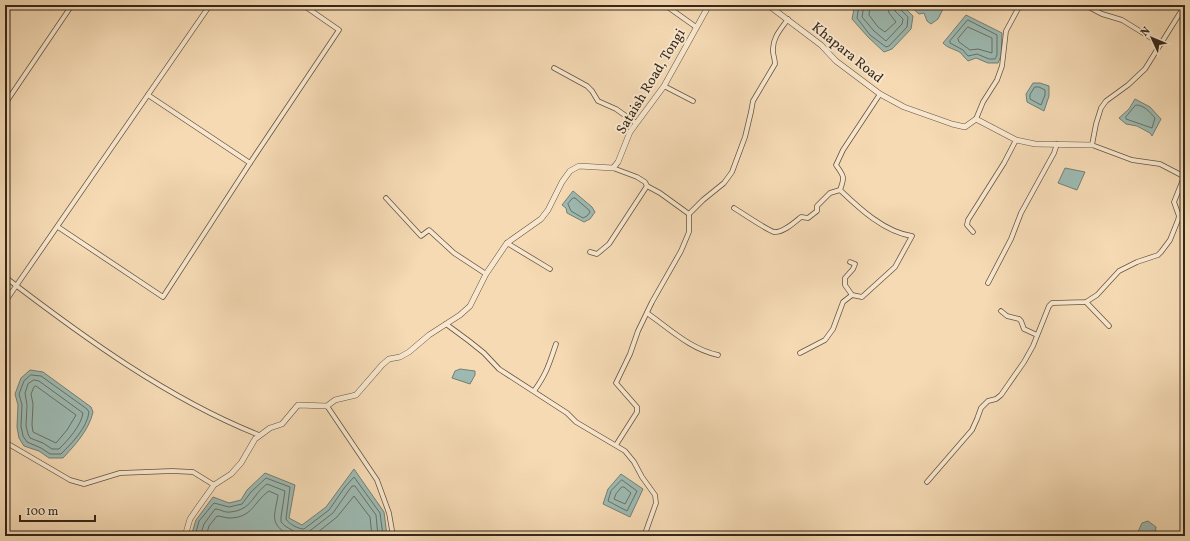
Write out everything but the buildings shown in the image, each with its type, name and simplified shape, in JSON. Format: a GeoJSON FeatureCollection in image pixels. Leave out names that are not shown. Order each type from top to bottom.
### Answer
{"type":"FeatureCollection","features":[{"type":"Feature","properties":{"kind":"street"},"geometry":{"type":"LineString","coordinates":[[5,104],[72,5]]}},
{"type":"Feature","properties":{"kind":"street"},"geometry":{"type":"LineString","coordinates":[[5,302],[210,5]]}},
{"type":"Feature","properties":{"kind":"street"},"geometry":{"type":"LineString","coordinates":[[58,227],[163,297],[339,30],[303,5]]}},
{"type":"Feature","properties":{"kind":"street"},"geometry":{"type":"LineString","coordinates":[[665,5],[696,27]]}},
{"type":"Feature","properties":{"kind":"street","name":"Sataish Road, Tongi"},"geometry":{"type":"LineString","coordinates":[[613,168],[618,162],[630,132],[664,86],[709,5]]}},
{"type":"Feature","properties":{"kind":"street","name":"Khapara Road"},"geometry":{"type":"LineString","coordinates":[[768,5],[821,45],[836,61],[880,94],[904,106],[952,124],[965,127],[976,119]]}},
{"type":"Feature","properties":{"kind":"street"},"geometry":{"type":"LineString","coordinates":[[927,482],[972,430],[981,408],[988,401],[996,399],[1000,395],[1024,362],[1049,306],[1052,303],[1086,302],[1097,295],[1119,271],[1137,262],[1158,255],[1170,240],[1179,216],[1174,202],[1184,177],[1160,164],[1127,158],[1092,145],[1035,144],[1016,140],[976,119],[983,102],[996,80],[1002,66],[1006,31],[1020,5]]}},
{"type":"Feature","properties":{"kind":"street"},"geometry":{"type":"LineString","coordinates":[[1085,5],[1102,14],[1122,20],[1161,44]]}},
{"type":"Feature","properties":{"kind":"street"},"geometry":{"type":"LineString","coordinates":[[1092,145],[1101,108],[1106,101],[1128,85],[1145,69],[1185,5]]}},
{"type":"Feature","properties":{"kind":"street"},"geometry":{"type":"LineString","coordinates":[[616,445],[637,412],[637,407],[616,383],[652,302],[681,251],[689,232],[689,214],[724,183],[732,172],[745,137],[752,112],[753,101],[775,64],[773,53],[774,39],[788,19]]}},
{"type":"Feature","properties":{"kind":"street"},"geometry":{"type":"LineString","coordinates":[[554,68],[587,86],[598,101],[616,109],[636,123]]}},
{"type":"Feature","properties":{"kind":"street"},"geometry":{"type":"LineString","coordinates":[[664,86],[693,101]]}},
{"type":"Feature","properties":{"kind":"street"},"geometry":{"type":"LineString","coordinates":[[840,190],[844,180],[843,174],[836,165],[843,150],[880,94]]}},
{"type":"Feature","properties":{"kind":"street"},"geometry":{"type":"LineString","coordinates":[[148,95],[250,163]]}},
{"type":"Feature","properties":{"kind":"street"},"geometry":{"type":"LineString","coordinates":[[973,232],[967,225],[968,220],[1004,163],[1016,140]]}},
{"type":"Feature","properties":{"kind":"street"},"geometry":{"type":"LineString","coordinates":[[988,283],[1011,239],[1021,213],[1054,153],[1057,144]]}},
{"type":"Feature","properties":{"kind":"street"},"geometry":{"type":"LineString","coordinates":[[185,536],[190,519],[214,485],[231,474],[241,463],[254,439],[270,428],[282,424],[298,406],[327,406],[335,400],[356,395],[389,359],[400,357],[409,352],[470,306],[486,274],[507,244],[541,219],[548,210],[562,182],[570,171],[579,166],[613,168],[637,176],[647,186],[660,193],[689,214]]}},
{"type":"Feature","properties":{"kind":"street"},"geometry":{"type":"LineString","coordinates":[[590,252],[597,254],[609,244],[647,186]]}},
{"type":"Feature","properties":{"kind":"street"},"geometry":{"type":"LineString","coordinates":[[734,208],[758,224],[775,232],[783,230],[801,217],[808,218],[817,210],[817,206],[830,193],[840,190]]}},
{"type":"Feature","properties":{"kind":"street"},"geometry":{"type":"LineString","coordinates":[[800,353],[825,340],[832,329],[843,302],[852,295],[862,296],[895,267],[912,236],[886,227],[857,207],[840,190]]}},
{"type":"Feature","properties":{"kind":"street"},"geometry":{"type":"LineString","coordinates":[[386,198],[421,236],[429,230],[454,253],[486,274]]}},
{"type":"Feature","properties":{"kind":"street"},"geometry":{"type":"LineString","coordinates":[[507,244],[550,269]]}},
{"type":"Feature","properties":{"kind":"street"},"geometry":{"type":"LineString","coordinates":[[850,262],[855,264],[853,269],[845,278],[845,285],[852,295]]}},
{"type":"Feature","properties":{"kind":"street"},"geometry":{"type":"LineString","coordinates":[[5,277],[124,362],[210,413],[259,435]]}},
{"type":"Feature","properties":{"kind":"street"},"geometry":{"type":"LineString","coordinates":[[1086,302],[1109,326]]}},
{"type":"Feature","properties":{"kind":"street"},"geometry":{"type":"LineString","coordinates":[[1001,311],[1021,321],[1024,329],[1037,335]]}},
{"type":"Feature","properties":{"kind":"street"},"geometry":{"type":"LineString","coordinates":[[647,313],[679,338],[704,352],[718,355]]}},
{"type":"Feature","properties":{"kind":"street"},"geometry":{"type":"LineString","coordinates":[[446,324],[484,353],[499,370],[568,413],[576,422],[625,451],[634,462],[642,477],[655,495],[656,503],[646,531],[650,536]]}},
{"type":"Feature","properties":{"kind":"street"},"geometry":{"type":"LineString","coordinates":[[534,391],[543,378],[551,361],[556,344]]}},
{"type":"Feature","properties":{"kind":"street"},"geometry":{"type":"LineString","coordinates":[[327,406],[377,480],[389,512],[393,536]]}},
{"type":"Feature","properties":{"kind":"street"},"geometry":{"type":"LineString","coordinates":[[5,448],[7,443],[70,480],[84,484],[120,473],[172,471],[193,472],[214,485]]}},
{"type":"Feature","properties":{"kind":"water"},"geometry":{"type":"Polygon","coordinates":[[[856,5],[902,5],[913,16],[911,29],[892,49],[884,52],[852,19],[856,5]]]}},
{"type":"Feature","properties":{"kind":"water"},"geometry":{"type":"Polygon","coordinates":[[[909,5],[945,5],[938,19],[931,24],[927,21],[924,13],[919,14],[909,5]]]}},
{"type":"Feature","properties":{"kind":"water"},"geometry":{"type":"Polygon","coordinates":[[[966,15],[1002,33],[1001,56],[998,63],[988,63],[976,58],[968,61],[961,53],[943,43],[966,15]]]}},
{"type":"Feature","properties":{"kind":"water"},"geometry":{"type":"Polygon","coordinates":[[[1033,83],[1040,83],[1049,86],[1049,96],[1044,111],[1027,102],[1026,94],[1033,83]]]}},
{"type":"Feature","properties":{"kind":"water"},"geometry":{"type":"Polygon","coordinates":[[[1135,99],[1150,107],[1161,119],[1152,136],[1150,133],[1137,126],[1126,124],[1119,118],[1129,109],[1135,99]]]}},
{"type":"Feature","properties":{"kind":"water"},"geometry":{"type":"Polygon","coordinates":[[[1065,168],[1085,172],[1077,190],[1058,183],[1065,168]]]}},
{"type":"Feature","properties":{"kind":"water"},"geometry":{"type":"Polygon","coordinates":[[[573,191],[592,207],[595,212],[590,219],[584,222],[567,213],[566,208],[562,205],[573,191]]]}},
{"type":"Feature","properties":{"kind":"water"},"geometry":{"type":"Polygon","coordinates":[[[460,369],[475,371],[475,375],[470,384],[452,378],[455,371],[460,369]]]}},
{"type":"Feature","properties":{"kind":"water"},"geometry":{"type":"Polygon","coordinates":[[[30,370],[43,372],[91,407],[93,412],[85,431],[63,458],[49,458],[39,451],[24,446],[19,438],[17,427],[18,405],[15,394],[21,378],[30,370]]]}},
{"type":"Feature","properties":{"kind":"water"},"geometry":{"type":"Polygon","coordinates":[[[354,469],[384,512],[387,536],[191,536],[196,520],[213,497],[229,503],[241,500],[247,490],[265,473],[295,485],[289,518],[302,525],[326,507],[354,469]]]}},
{"type":"Feature","properties":{"kind":"water"},"geometry":{"type":"Polygon","coordinates":[[[621,474],[643,489],[630,517],[603,504],[608,489],[621,474]]]}},
{"type":"Feature","properties":{"kind":"water"},"geometry":{"type":"Polygon","coordinates":[[[1148,521],[1156,527],[1155,536],[1136,536],[1142,523],[1148,521]]]}}]}
